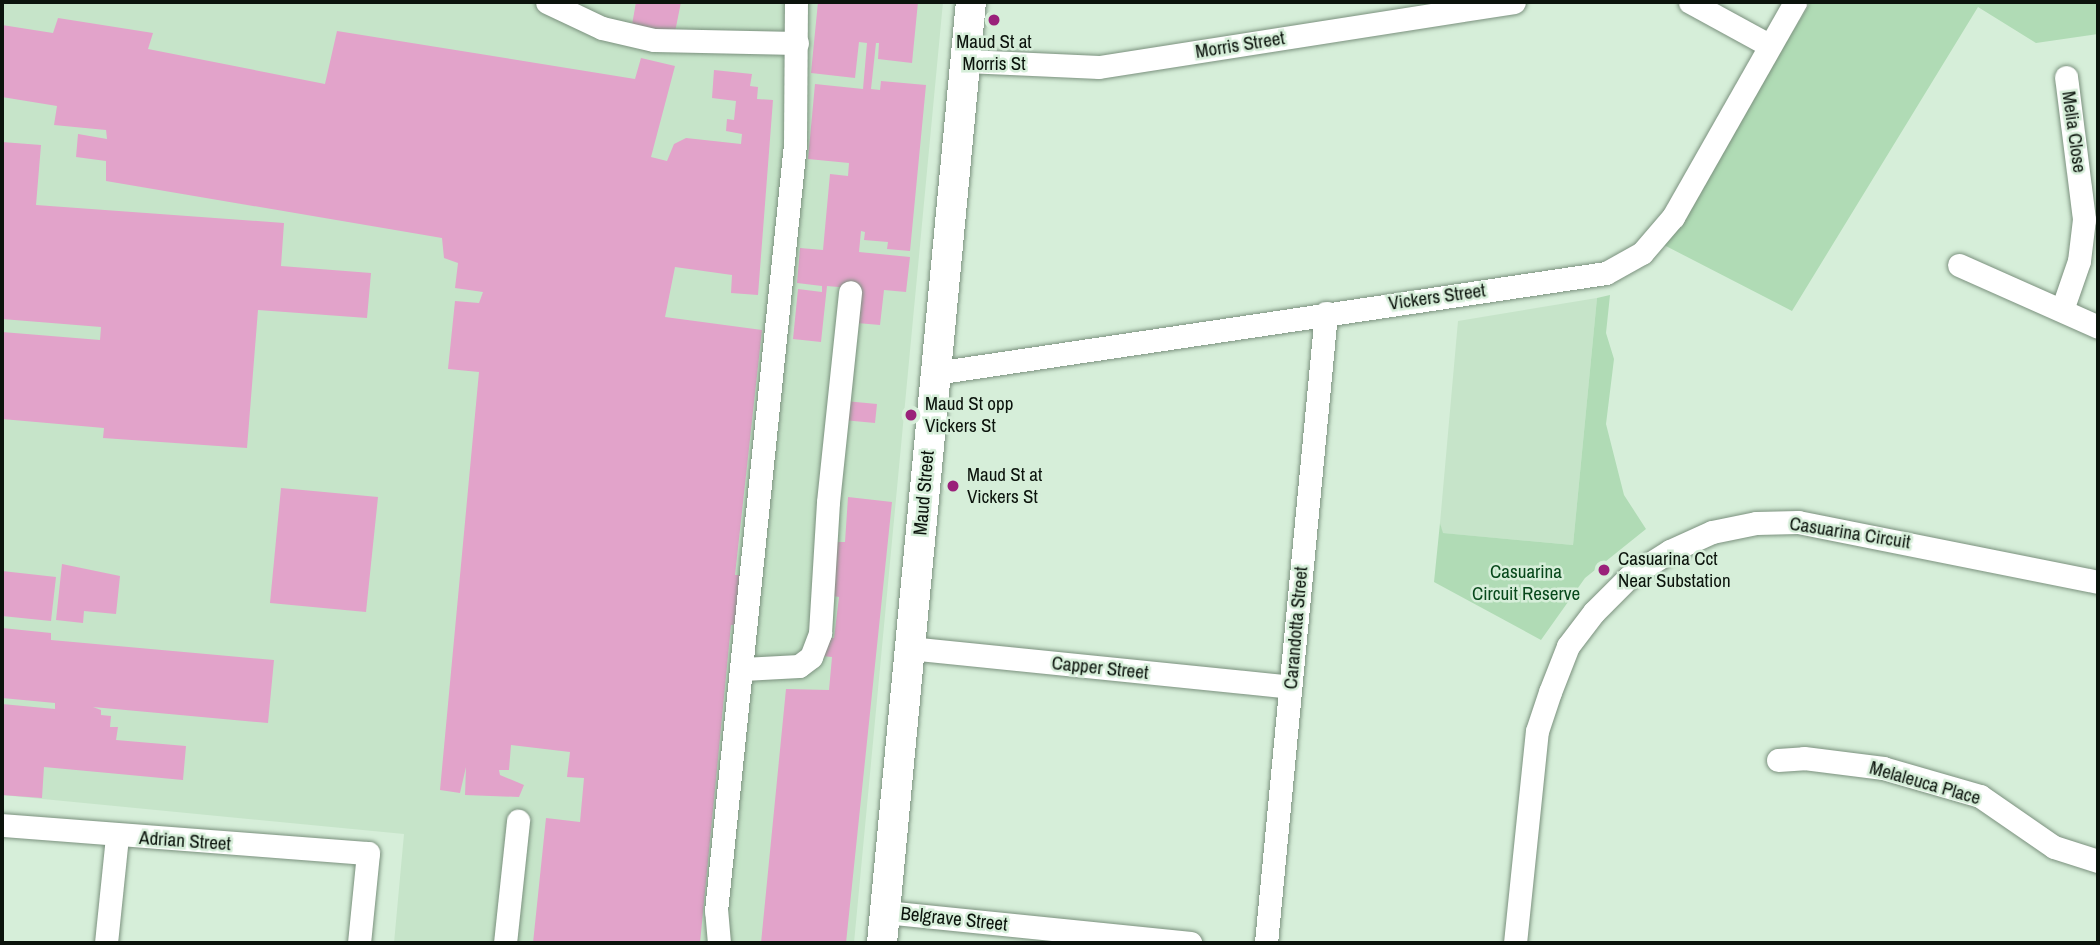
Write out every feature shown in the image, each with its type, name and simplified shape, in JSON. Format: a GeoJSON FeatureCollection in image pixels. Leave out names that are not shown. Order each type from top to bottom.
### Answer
{"type":"FeatureCollection","features":[{"type":"Feature","properties":{"kind":"main road","name":"Maud Street"},"geometry":{"type":"LineString","coordinates":[[882,943],[971,2]]}},
{"type":"Feature","properties":{"kind":"street"},"geometry":{"type":"LineString","coordinates":[[547,2],[602,28],[654,40],[797,43]]}},
{"type":"Feature","properties":{"kind":"street"},"geometry":{"type":"LineString","coordinates":[[719,943],[716,911],[795,144],[796,2]]}},
{"type":"Feature","properties":{"kind":"street","name":"Morris Street"},"geometry":{"type":"LineString","coordinates":[[965,61],[1099,67],[1468,5],[1514,2]]}},
{"type":"Feature","properties":{"kind":"street"},"geometry":{"type":"LineString","coordinates":[[1690,2],[1769,45]]}},
{"type":"Feature","properties":{"kind":"street","name":"Vickers Street"},"geometry":{"type":"LineString","coordinates":[[935,373],[1606,273],[1642,253],[1673,217],[1795,2]]}},
{"type":"Feature","properties":{"kind":"street","name":"Melia Close"},"geometry":{"type":"LineString","coordinates":[[2062,310],[2079,261],[2084,219],[2066,77]]}},
{"type":"Feature","properties":{"kind":"street"},"geometry":{"type":"LineString","coordinates":[[1959,265],[2098,327]]}},
{"type":"Feature","properties":{"kind":"street"},"geometry":{"type":"LineString","coordinates":[[743,669],[799,666],[811,657],[820,633],[850,292]]}},
{"type":"Feature","properties":{"kind":"street","name":"Carandotta Street"},"geometry":{"type":"LineString","coordinates":[[1266,943],[1326,313]]}},
{"type":"Feature","properties":{"kind":"street","name":"Casuarina Circuit"},"geometry":{"type":"LineString","coordinates":[[1515,943],[1537,731],[1568,646],[1594,612],[1629,577],[1670,551],[1712,532],[1756,523],[1798,522],[2098,582]]}},
{"type":"Feature","properties":{"kind":"street","name":"Capper Street"},"geometry":{"type":"LineString","coordinates":[[909,648],[1290,687]]}},
{"type":"Feature","properties":{"kind":"street","name":"Melaleuca Place"},"geometry":{"type":"LineString","coordinates":[[1777,760],[1804,758],[1883,768],[1980,796],[2054,847],[2098,861]]}},
{"type":"Feature","properties":{"kind":"street"},"geometry":{"type":"LineString","coordinates":[[505,943],[518,821]]}},
{"type":"Feature","properties":{"kind":"street","name":"Adrian Street"},"geometry":{"type":"LineString","coordinates":[[2,825],[117,837],[368,853],[359,943]]}},
{"type":"Feature","properties":{"kind":"street"},"geometry":{"type":"LineString","coordinates":[[106,943],[117,837]]}},
{"type":"Feature","properties":{"kind":"street","name":"Belgrave Street"},"geometry":{"type":"LineString","coordinates":[[885,912],[1190,943]]}},
{"type":"Feature","properties":{"kind":"shaded area"},"geometry":{"type":"Polygon","coordinates":[[[2,2],[943,2],[854,943],[394,943],[404,834],[2,795],[2,2]]]}},
{"type":"Feature","properties":{"kind":"shaded area"},"geometry":{"type":"Polygon","coordinates":[[[1597,298],[1573,545],[1442,533],[1440,523],[1458,321],[1597,298]]]}},
{"type":"Feature","properties":{"kind":"green space"},"geometry":{"type":"Polygon","coordinates":[[[1811,2],[2098,2],[2098,34],[2036,43],[1978,7],[1792,311],[1662,244],[1811,2]]]}},
{"type":"Feature","properties":{"kind":"green space","name":"Casuarina Circuit Reserve"},"geometry":{"type":"Polygon","coordinates":[[[1610,295],[1606,333],[1614,359],[1606,424],[1624,495],[1646,529],[1585,578],[1541,640],[1434,582],[1440,523],[1443,533],[1573,545],[1597,298],[1610,295]]]}},
{"type":"Feature","properties":{"kind":"building"},"geometry":{"type":"Polygon","coordinates":[[[636,2],[681,2],[675,32],[632,25],[636,2]]]}},
{"type":"Feature","properties":{"kind":"building"},"geometry":{"type":"Polygon","coordinates":[[[818,2],[918,2],[912,63],[878,59],[879,43],[876,43],[871,89],[880,90],[881,81],[926,85],[910,251],[887,249],[888,242],[864,240],[865,232],[861,231],[859,252],[910,257],[906,292],[884,290],[880,325],[857,323],[860,289],[827,286],[821,342],[793,339],[798,289],[822,292],[822,286],[797,283],[800,248],[823,250],[830,174],[848,176],[849,163],[808,159],[815,84],[863,89],[867,43],[859,42],[855,78],[811,73],[818,2]]]}},
{"type":"Feature","properties":{"kind":"building"},"geometry":{"type":"Polygon","coordinates":[[[58,18],[153,33],[148,49],[325,84],[337,31],[635,79],[641,58],[675,66],[651,157],[667,161],[674,144],[686,138],[741,144],[742,134],[726,131],[727,119],[734,120],[736,101],[712,98],[714,70],[752,74],[750,86],[758,87],[757,99],[773,100],[758,295],[731,293],[732,275],[675,267],[665,317],[762,330],[735,575],[742,575],[735,625],[731,625],[700,943],[533,943],[546,818],[580,822],[584,778],[567,777],[570,752],[511,745],[509,770],[499,770],[500,775],[524,785],[519,797],[465,795],[466,767],[460,793],[440,790],[479,372],[448,369],[455,301],[479,303],[483,292],[455,288],[458,263],[444,258],[442,238],[106,181],[106,161],[76,157],[78,134],[107,139],[106,130],[54,125],[57,106],[2,97],[2,25],[53,33],[58,18]]]}},
{"type":"Feature","properties":{"kind":"building"},"geometry":{"type":"Polygon","coordinates":[[[2,142],[41,145],[36,205],[284,223],[281,266],[371,273],[367,318],[258,310],[247,448],[103,438],[104,428],[2,419],[2,332],[100,340],[101,327],[2,319],[2,142]]]}},
{"type":"Feature","properties":{"kind":"building"},"geometry":{"type":"Polygon","coordinates":[[[845,401],[877,404],[875,423],[843,420],[845,401]]]}},
{"type":"Feature","properties":{"kind":"building"},"geometry":{"type":"Polygon","coordinates":[[[281,488],[378,497],[366,612],[270,603],[281,488]]]}},
{"type":"Feature","properties":{"kind":"building"},"geometry":{"type":"Polygon","coordinates":[[[848,497],[892,502],[846,943],[761,943],[786,689],[829,690],[832,657],[822,656],[824,637],[834,638],[839,597],[833,596],[836,542],[845,542],[848,497]]]}},
{"type":"Feature","properties":{"kind":"building"},"geometry":{"type":"Polygon","coordinates":[[[62,564],[120,576],[116,614],[84,611],[83,623],[56,620],[62,564]]]}},
{"type":"Feature","properties":{"kind":"building"},"geometry":{"type":"Polygon","coordinates":[[[2,571],[56,577],[51,621],[2,616],[2,571]]]}},
{"type":"Feature","properties":{"kind":"building"},"geometry":{"type":"Polygon","coordinates":[[[2,628],[51,633],[51,640],[274,660],[268,723],[93,707],[101,710],[101,715],[111,716],[110,727],[118,727],[116,740],[186,746],[183,780],[44,767],[42,798],[2,795],[2,704],[55,709],[55,703],[2,698],[2,628]]]}},
{"type":"Feature","properties":{"kind":"place","name":"Maud St at Morris St"},"geometry":{"type":"Point","coordinates":[994,20]}},
{"type":"Feature","properties":{"kind":"place","name":"Maud St opp Vickers St"},"geometry":{"type":"Point","coordinates":[911,415]}},
{"type":"Feature","properties":{"kind":"place","name":"Maud St at Vickers St"},"geometry":{"type":"Point","coordinates":[953,486]}},
{"type":"Feature","properties":{"kind":"place","name":"Casuarina Cct Near Substation"},"geometry":{"type":"Point","coordinates":[1604,570]}}]}
